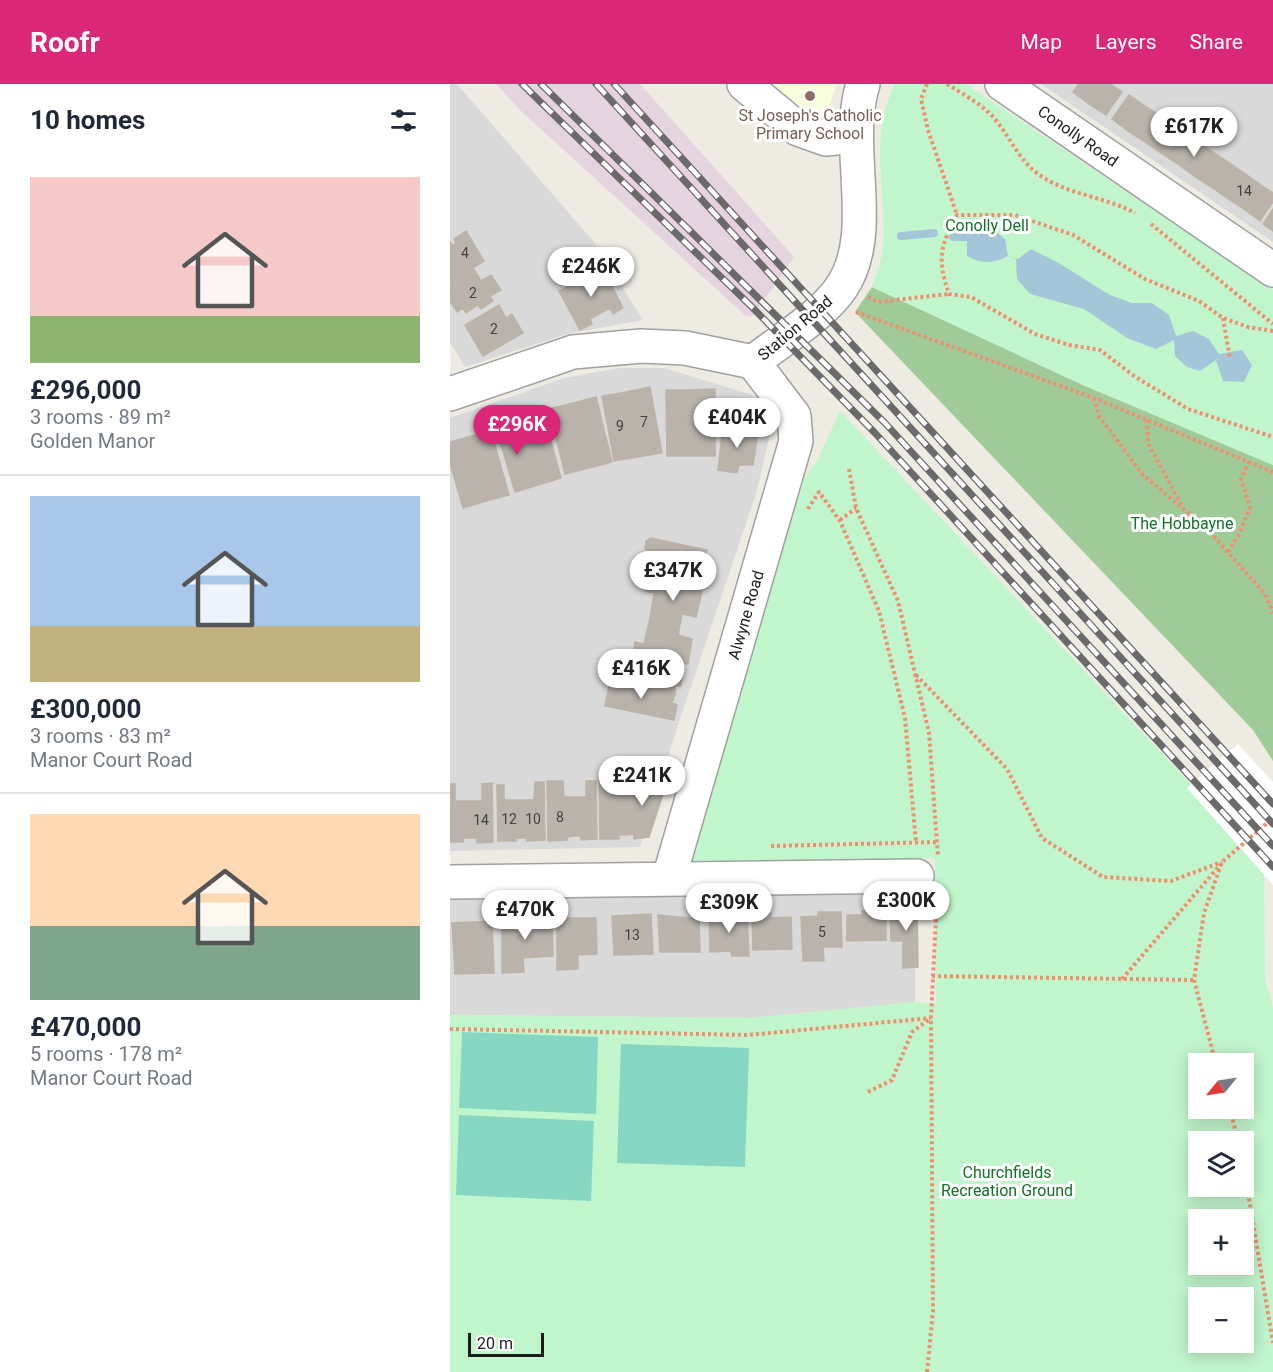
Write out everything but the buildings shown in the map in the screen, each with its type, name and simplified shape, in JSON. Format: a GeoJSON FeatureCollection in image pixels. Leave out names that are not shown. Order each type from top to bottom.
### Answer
{"type":"FeatureCollection","features":[{"type":"Feature","properties":{"kind":"street"},"geometry":{"type":"LineString","coordinates":[[744,84],[798,129],[826,139],[855,136]]}},
{"type":"Feature","properties":{"kind":"street","name":"Station Road"},"geometry":{"type":"LineString","coordinates":[[753,362],[839,290],[859,247],[855,136],[863,84]]}},
{"type":"Feature","properties":{"kind":"street","name":"Conolly Road"},"geometry":{"type":"LineString","coordinates":[[1002,84],[1273,270]]}},
{"type":"Feature","properties":{"kind":"street"},"geometry":{"type":"LineString","coordinates":[[450,394],[573,352],[641,346],[685,348],[753,362]]}},
{"type":"Feature","properties":{"kind":"street","name":"Alwyne Road"},"geometry":{"type":"LineString","coordinates":[[669,878],[796,441],[794,416],[753,362]]}},
{"type":"Feature","properties":{"kind":"street"},"geometry":{"type":"LineString","coordinates":[[450,882],[931,876]]}},
{"type":"Feature","properties":{"kind":"path"},"geometry":{"type":"LineString","coordinates":[[927,84],[921,99],[928,129],[957,215],[947,234],[940,258],[949,294]]}},
{"type":"Feature","properties":{"kind":"path"},"geometry":{"type":"LineString","coordinates":[[947,84],[998,121],[1016,152],[1041,176],[1076,191],[1119,204],[1142,217],[1273,324]]}},
{"type":"Feature","properties":{"kind":"path"},"geometry":{"type":"LineString","coordinates":[[957,215],[1015,215],[1073,235],[1146,279],[1199,301],[1223,318],[1248,327],[1273,331]]}},
{"type":"Feature","properties":{"kind":"path"},"geometry":{"type":"LineString","coordinates":[[839,290],[877,302],[949,294],[971,297],[1035,334],[1069,345],[1100,350],[1134,376],[1188,409],[1273,437]]}},
{"type":"Feature","properties":{"kind":"path"},"geometry":{"type":"LineString","coordinates":[[839,290],[850,310],[1094,398],[1273,472]]}},
{"type":"Feature","properties":{"kind":"path"},"geometry":{"type":"LineString","coordinates":[[1223,318],[1230,359]]}},
{"type":"Feature","properties":{"kind":"path"},"geometry":{"type":"LineString","coordinates":[[1094,398],[1099,416],[1142,474],[1208,530],[1265,594],[1273,613]]}},
{"type":"Feature","properties":{"kind":"path"},"geometry":{"type":"LineString","coordinates":[[1147,420],[1148,443],[1184,510]]}},
{"type":"Feature","properties":{"kind":"path"},"geometry":{"type":"LineString","coordinates":[[1228,552],[1250,507],[1241,479],[1249,462]]}},
{"type":"Feature","properties":{"kind":"path"},"geometry":{"type":"LineString","coordinates":[[849,470],[856,508],[898,601],[916,675],[929,733],[939,842],[931,876],[933,1311],[927,1372]]}},
{"type":"Feature","properties":{"kind":"path"},"geometry":{"type":"LineString","coordinates":[[805,514],[819,492],[840,521],[879,610],[905,718],[916,843]]}},
{"type":"Feature","properties":{"kind":"path"},"geometry":{"type":"LineString","coordinates":[[840,521],[856,508]]}},
{"type":"Feature","properties":{"kind":"path"},"geometry":{"type":"LineString","coordinates":[[916,675],[1007,769],[1042,837],[1102,877],[1171,881],[1222,862]]}},
{"type":"Feature","properties":{"kind":"path"},"geometry":{"type":"LineString","coordinates":[[1122,979],[1222,862],[1273,818]]}},
{"type":"Feature","properties":{"kind":"path"},"geometry":{"type":"LineString","coordinates":[[767,846],[939,842]]}},
{"type":"Feature","properties":{"kind":"path"},"geometry":{"type":"LineString","coordinates":[[1213,1053],[1194,980],[1204,913],[1222,862]]}},
{"type":"Feature","properties":{"kind":"path"},"geometry":{"type":"LineString","coordinates":[[932,976],[1194,980]]}},
{"type":"Feature","properties":{"kind":"path"},"geometry":{"type":"LineString","coordinates":[[450,1029],[748,1035],[931,1018]]}},
{"type":"Feature","properties":{"kind":"path"},"geometry":{"type":"LineString","coordinates":[[868,1092],[891,1080],[912,1032],[931,1018]]}},
{"type":"Feature","properties":{"kind":"path"},"geometry":{"type":"LineString","coordinates":[[1249,1197],[1273,1343]]}},
{"type":"Feature","properties":{"kind":"shaded area"},"geometry":{"type":"Polygon","coordinates":[[[450,84],[457,84],[594,242],[643,320],[567,334],[465,367],[450,342],[450,84]]]}},
{"type":"Feature","properties":{"kind":"shaded area"},"geometry":{"type":"Polygon","coordinates":[[[496,84],[640,84],[794,257],[753,316],[746,316],[522,112],[496,84]]]}},
{"type":"Feature","properties":{"kind":"shaded area","name":"St Joseph's Catholic Primary School"},"geometry":{"type":"Polygon","coordinates":[[[773,84],[837,84],[827,112],[802,108],[773,84]]]}},
{"type":"Feature","properties":{"kind":"shaded area"},"geometry":{"type":"Polygon","coordinates":[[[1041,84],[1273,84],[1273,242],[1041,84]]]}},
{"type":"Feature","properties":{"kind":"shaded area"},"geometry":{"type":"Polygon","coordinates":[[[619,368],[664,368],[752,395],[771,429],[757,491],[677,728],[640,847],[450,851],[450,418],[564,378],[619,368]]]}},
{"type":"Feature","properties":{"kind":"shaded area"},"geometry":{"type":"Polygon","coordinates":[[[916,890],[915,1002],[751,1018],[450,1015],[450,899],[661,891],[916,890]]]}},
{"type":"Feature","properties":{"kind":"green space","name":"Conolly Dell"},"geometry":{"type":"Polygon","coordinates":[[[895,84],[966,84],[1273,290],[1273,465],[1083,385],[872,287],[883,247],[880,164],[882,123],[895,84]]]}},
{"type":"Feature","properties":{"kind":"green space","name":"The Hobbayne"},"geometry":{"type":"Polygon","coordinates":[[[872,287],[1083,385],[1273,465],[1273,761],[1253,730],[855,312],[872,287]]]}},
{"type":"Feature","properties":{"kind":"green space","name":"Churchfields Recreation Ground"},"geometry":{"type":"Polygon","coordinates":[[[840,411],[1264,862],[1265,979],[1273,1008],[1273,1372],[450,1372],[450,1015],[751,1018],[915,1002],[936,1004],[935,858],[680,867],[791,495],[817,461],[840,411]]]}},
{"type":"Feature","properties":{"kind":"green space"},"geometry":{"type":"Polygon","coordinates":[[[462,1032],[598,1037],[596,1114],[459,1108],[462,1032]]]}},
{"type":"Feature","properties":{"kind":"green space"},"geometry":{"type":"Polygon","coordinates":[[[621,1044],[749,1048],[745,1167],[617,1163],[621,1044]]]}},
{"type":"Feature","properties":{"kind":"green space"},"geometry":{"type":"Polygon","coordinates":[[[459,1115],[594,1121],[591,1201],[456,1195],[459,1115]]]}},
{"type":"Feature","properties":{"kind":"water"},"geometry":{"type":"Polygon","coordinates":[[[984,222],[1005,239],[1008,256],[987,262],[967,256],[967,237],[972,225],[984,222]]]}},
{"type":"Feature","properties":{"kind":"water"},"geometry":{"type":"Polygon","coordinates":[[[1031,249],[1057,262],[1110,295],[1132,303],[1152,303],[1169,315],[1176,336],[1193,331],[1209,339],[1219,354],[1242,350],[1252,365],[1244,382],[1223,381],[1216,360],[1200,371],[1187,367],[1175,356],[1174,340],[1156,349],[1127,338],[1084,309],[1030,294],[1017,279],[1016,259],[1008,256],[1018,259],[1031,249]]]}},
{"type":"Feature","properties":{"kind":"pier"},"geometry":{"type":"Polygon","coordinates":[[[1238,744],[1273,782],[1273,885],[1187,788],[1238,744]]]}},
{"type":"Feature","properties":{"kind":"waterway"},"geometry":{"type":"LineString","coordinates":[[901,236],[934,233]]}},
{"type":"Feature","properties":{"kind":"waterway"},"geometry":{"type":"LineString","coordinates":[[953,237],[967,237]]}},
{"type":"Feature","properties":{"kind":"railway"},"geometry":{"type":"LineString","coordinates":[[522,84],[753,308],[875,433],[1273,867]]}},
{"type":"Feature","properties":{"kind":"railway"},"geometry":{"type":"LineString","coordinates":[[541,84],[885,423],[1273,846]]}},
{"type":"Feature","properties":{"kind":"railway"},"geometry":{"type":"LineString","coordinates":[[596,84],[1273,824]]}},
{"type":"Feature","properties":{"kind":"railway"},"geometry":{"type":"LineString","coordinates":[[614,84],[1273,804]]}},
{"type":"Feature","properties":{"kind":"place","name":"St Joseph's Catholic Primary School"},"geometry":{"type":"Point","coordinates":[810,96]}}]}
